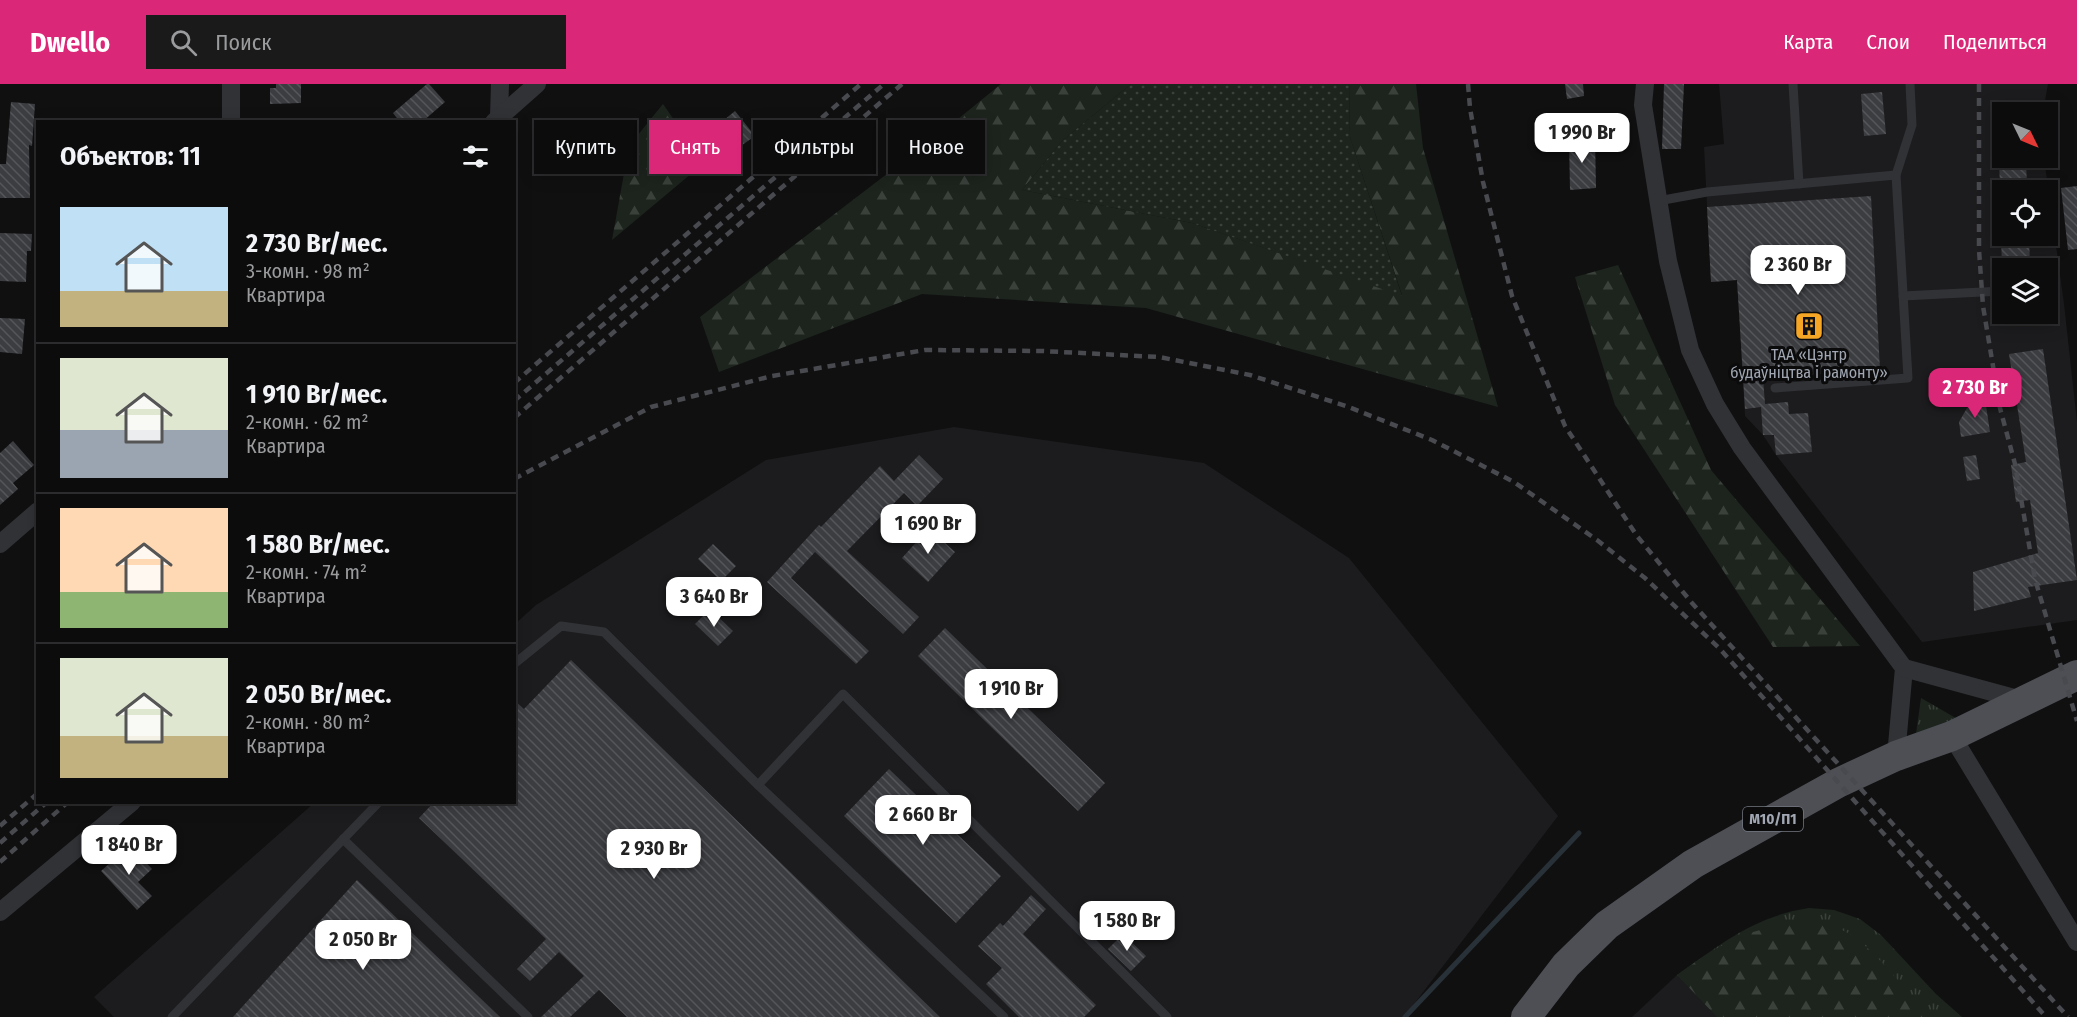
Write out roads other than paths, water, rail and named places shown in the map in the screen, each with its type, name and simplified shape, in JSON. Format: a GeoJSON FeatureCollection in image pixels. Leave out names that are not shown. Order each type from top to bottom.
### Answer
{"type":"FeatureCollection","features":[{"type":"Feature","properties":{"kind":"main road","name":"М10/П1"},"geometry":{"type":"LineString","coordinates":[[1526,1017],[1566,965],[1607,925],[1693,864],[1838,783],[1896,756],[1952,736],[2077,675]]}},
{"type":"Feature","properties":{"kind":"street"},"geometry":{"type":"LineString","coordinates":[[231,84],[231,120]]}},
{"type":"Feature","properties":{"kind":"street"},"geometry":{"type":"LineString","coordinates":[[497,119],[500,84]]}},
{"type":"Feature","properties":{"kind":"street"},"geometry":{"type":"LineString","coordinates":[[497,119],[537,84]]}},
{"type":"Feature","properties":{"kind":"street"},"geometry":{"type":"LineString","coordinates":[[1645,84],[1643,105],[1668,261],[1690,350],[1715,404],[1742,448],[1904,668],[2025,701]]}},
{"type":"Feature","properties":{"kind":"street"},"geometry":{"type":"LineString","coordinates":[[0,544],[36,513]]}},
{"type":"Feature","properties":{"kind":"street"},"geometry":{"type":"LineString","coordinates":[[1896,756],[1904,668]]}},
{"type":"Feature","properties":{"kind":"street"},"geometry":{"type":"LineString","coordinates":[[1952,736],[2077,942]]}},
{"type":"Feature","properties":{"kind":"street"},"geometry":{"type":"LineString","coordinates":[[0,912],[130,804]]}},
{"type":"Feature","properties":{"kind":"lane"},"geometry":{"type":"LineString","coordinates":[[1793,84],[1799,184]]}},
{"type":"Feature","properties":{"kind":"lane"},"geometry":{"type":"LineString","coordinates":[[1775,388],[1908,378],[1896,175],[1911,125],[1910,84]]}},
{"type":"Feature","properties":{"kind":"lane"},"geometry":{"type":"LineString","coordinates":[[1658,201],[1707,192],[1896,175]]}},
{"type":"Feature","properties":{"kind":"lane"},"geometry":{"type":"LineString","coordinates":[[1903,296],[1992,292]]}},
{"type":"Feature","properties":{"kind":"lane"},"geometry":{"type":"LineString","coordinates":[[516,662],[561,626],[604,632],[758,785],[1004,1017]]}},
{"type":"Feature","properties":{"kind":"lane"},"geometry":{"type":"LineString","coordinates":[[758,785],[843,694],[1167,1017]]}},
{"type":"Feature","properties":{"kind":"lane"},"geometry":{"type":"LineString","coordinates":[[172,1017],[377,804]]}},
{"type":"Feature","properties":{"kind":"lane"},"geometry":{"type":"LineString","coordinates":[[343,839],[528,1017]]}},
{"type":"Feature","properties":{"kind":"waterway"},"geometry":{"type":"LineString","coordinates":[[1405,1017],[1579,833]]}},
{"type":"Feature","properties":{"kind":"railway"},"geometry":{"type":"LineString","coordinates":[[516,381],[861,84]]}},
{"type":"Feature","properties":{"kind":"railway"},"geometry":{"type":"LineString","coordinates":[[516,399],[884,84]]}},
{"type":"Feature","properties":{"kind":"railway"},"geometry":{"type":"LineString","coordinates":[[516,416],[902,84]]}},
{"type":"Feature","properties":{"kind":"railway"},"geometry":{"type":"LineString","coordinates":[[1468,84],[1483,182],[1512,296],[1565,426],[1637,536],[1692,603],[2068,1017]]}},
{"type":"Feature","properties":{"kind":"railway"},"geometry":{"type":"LineString","coordinates":[[1979,84],[1979,250],[1983,306],[2000,408],[2015,464],[2035,579],[2077,721]]}},
{"type":"Feature","properties":{"kind":"railway"},"geometry":{"type":"LineString","coordinates":[[516,478],[651,407],[772,376],[925,350],[1042,351],[1159,357],[1250,375],[1346,406],[1432,440],[1514,482],[1597,540],[1645,578],[1720,649],[2046,1017]]}},
{"type":"Feature","properties":{"kind":"railway"},"geometry":{"type":"LineString","coordinates":[[0,826],[36,795]]}},
{"type":"Feature","properties":{"kind":"railway"},"geometry":{"type":"LineString","coordinates":[[0,843],[45,804]]}},
{"type":"Feature","properties":{"kind":"railway"},"geometry":{"type":"LineString","coordinates":[[0,862],[66,804]]}},
{"type":"Feature","properties":{"kind":"place","name":"ТАА «Цэнтр будаўніцтва і рамонту»"},"geometry":{"type":"Point","coordinates":[1809,326]}}]}
